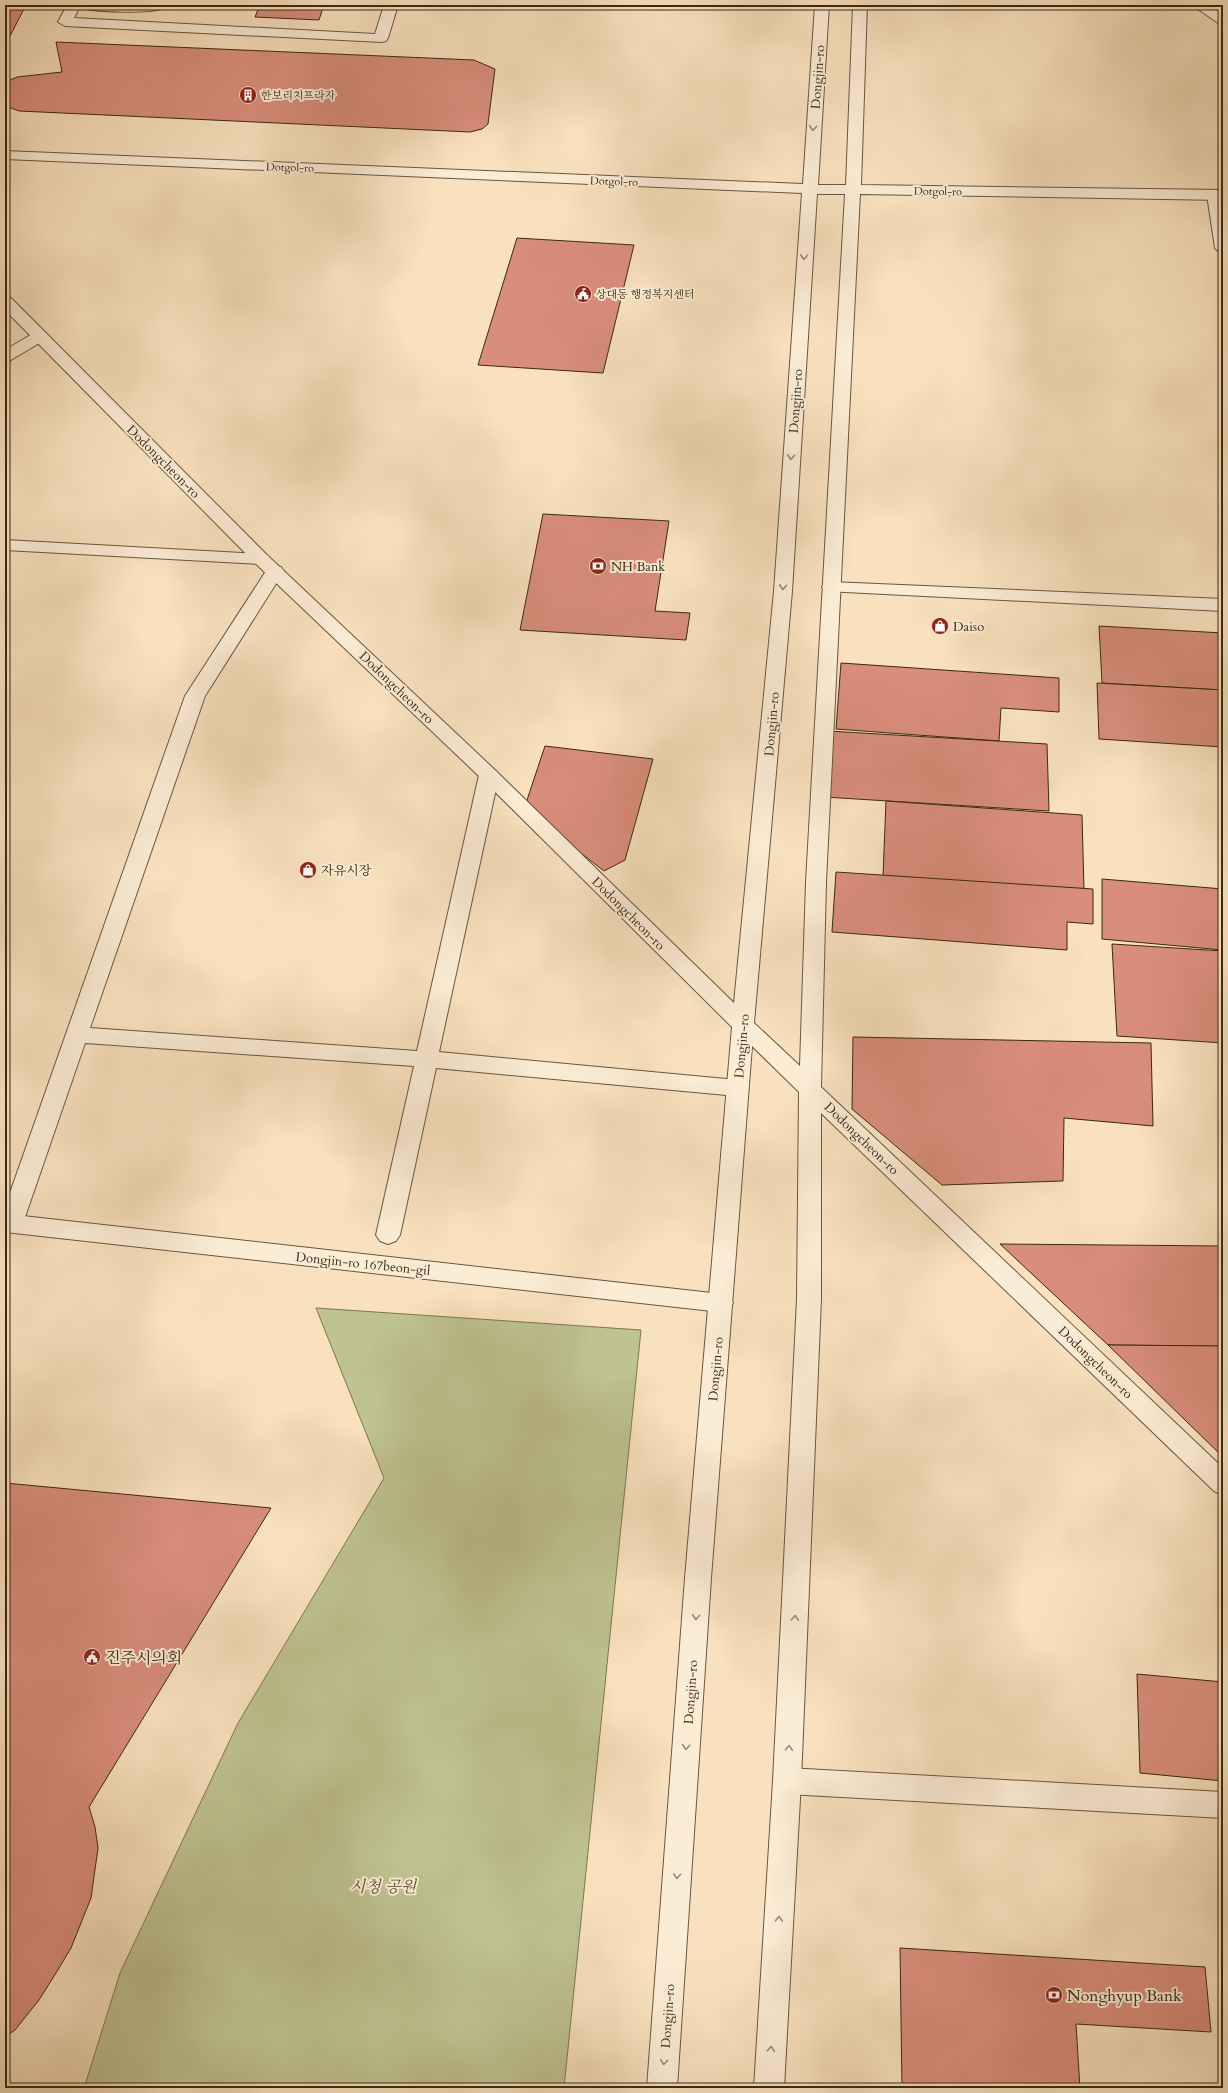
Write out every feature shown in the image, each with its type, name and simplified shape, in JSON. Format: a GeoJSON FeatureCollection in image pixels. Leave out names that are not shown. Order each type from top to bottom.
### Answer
{"type":"FeatureCollection","features":[{"type":"Feature","properties":{"kind":"street"},"geometry":{"type":"LineString","coordinates":[[74,5],[66,22],[381,38],[391,5]]}},
{"type":"Feature","properties":{"kind":"street"},"geometry":{"type":"LineString","coordinates":[[84,5],[137,8],[161,5]]}},
{"type":"Feature","properties":{"kind":"street","name":"Dongjin-ro"},"geometry":{"type":"LineString","coordinates":[[662,2088],[698,1578],[742,1025],[783,591],[808,189],[822,5]]}},
{"type":"Feature","properties":{"kind":"street"},"geometry":{"type":"LineString","coordinates":[[768,2088],[787,1781],[809,1299],[810,1088],[816,882],[853,190],[860,5]]}},
{"type":"Feature","properties":{"kind":"street"},"geometry":{"type":"LineString","coordinates":[[1199,5],[1223,20]]}},
{"type":"Feature","properties":{"kind":"street","name":"Dotgol-ro"},"geometry":{"type":"LineString","coordinates":[[5,155],[808,189],[1219,195]]}},
{"type":"Feature","properties":{"kind":"street"},"geometry":{"type":"LineString","coordinates":[[1219,195],[1223,248]]}},
{"type":"Feature","properties":{"kind":"street","name":"Dodongcheon-ro"},"geometry":{"type":"LineString","coordinates":[[5,301],[268,565],[489,775],[742,1025],[810,1088],[1223,1484]]}},
{"type":"Feature","properties":{"kind":"street"},"geometry":{"type":"LineString","coordinates":[[5,356],[12,347],[40,336]]}},
{"type":"Feature","properties":{"kind":"street"},"geometry":{"type":"LineString","coordinates":[[5,545],[268,565],[195,696],[77,1035],[8,1223]]}},
{"type":"Feature","properties":{"kind":"street"},"geometry":{"type":"LineString","coordinates":[[831,587],[1223,605]]}},
{"type":"Feature","properties":{"kind":"street"},"geometry":{"type":"LineString","coordinates":[[388,1235],[489,775]]}},
{"type":"Feature","properties":{"kind":"street"},"geometry":{"type":"LineString","coordinates":[[77,1035],[427,1059],[737,1088]]}},
{"type":"Feature","properties":{"kind":"street","name":"Dongjin-ro 167beon-gil"},"geometry":{"type":"LineString","coordinates":[[8,1223],[721,1303]]}},
{"type":"Feature","properties":{"kind":"street"},"geometry":{"type":"LineString","coordinates":[[787,1781],[1223,1805]]}},
{"type":"Feature","properties":{"kind":"green space","name":"시청 공원"},"geometry":{"type":"Polygon","coordinates":[[[316,1308],[641,1330],[564,2088],[84,2088],[120,1973],[238,1723],[384,1478],[316,1308]]]}},
{"type":"Feature","properties":{"kind":"building"},"geometry":{"type":"Polygon","coordinates":[[[5,5],[26,5],[10,36],[5,36],[5,5]]]}},
{"type":"Feature","properties":{"kind":"building"},"geometry":{"type":"Polygon","coordinates":[[[260,5],[324,5],[319,20],[255,17],[260,5]]]}},
{"type":"Feature","properties":{"kind":"building","name":"한보리치프라자"},"geometry":{"type":"Polygon","coordinates":[[[56,42],[474,60],[495,69],[488,124],[482,129],[470,132],[19,111],[5,106],[5,85],[8,81],[17,77],[62,72],[56,42]]]}},
{"type":"Feature","properties":{"kind":"building"},"geometry":{"type":"Polygon","coordinates":[[[517,238],[634,245],[603,373],[478,365],[517,238]]]}},
{"type":"Feature","properties":{"kind":"building","name":"NH Bank"},"geometry":{"type":"Polygon","coordinates":[[[543,514],[669,521],[655,611],[690,613],[686,640],[520,630],[543,514]]]}},
{"type":"Feature","properties":{"kind":"building"},"geometry":{"type":"Polygon","coordinates":[[[1099,626],[1223,633],[1223,690],[1102,683],[1099,626]]]}},
{"type":"Feature","properties":{"kind":"building"},"geometry":{"type":"Polygon","coordinates":[[[841,663],[1059,678],[1059,712],[1001,708],[999,741],[836,729],[841,663]]]}},
{"type":"Feature","properties":{"kind":"building"},"geometry":{"type":"Polygon","coordinates":[[[1097,683],[1223,690],[1223,747],[1099,739],[1097,683]]]}},
{"type":"Feature","properties":{"kind":"building"},"geometry":{"type":"Polygon","coordinates":[[[828,731],[1047,744],[1049,811],[824,797],[828,731]]]}},
{"type":"Feature","properties":{"kind":"building"},"geometry":{"type":"Polygon","coordinates":[[[545,746],[653,759],[625,860],[604,871],[524,809],[545,746]]]}},
{"type":"Feature","properties":{"kind":"building"},"geometry":{"type":"Polygon","coordinates":[[[886,801],[1082,815],[1084,890],[883,876],[886,801]]]}},
{"type":"Feature","properties":{"kind":"building"},"geometry":{"type":"Polygon","coordinates":[[[836,872],[1093,889],[1093,924],[1067,922],[1067,950],[832,932],[836,872]]]}},
{"type":"Feature","properties":{"kind":"building"},"geometry":{"type":"Polygon","coordinates":[[[1102,879],[1223,889],[1223,950],[1102,939],[1102,879]]]}},
{"type":"Feature","properties":{"kind":"building"},"geometry":{"type":"Polygon","coordinates":[[[1112,944],[1223,951],[1223,1043],[1117,1036],[1112,944]]]}},
{"type":"Feature","properties":{"kind":"building"},"geometry":{"type":"Polygon","coordinates":[[[853,1037],[1151,1043],[1153,1126],[1064,1118],[1063,1181],[942,1185],[852,1109],[853,1037]]]}},
{"type":"Feature","properties":{"kind":"building"},"geometry":{"type":"Polygon","coordinates":[[[1000,1244],[1223,1246],[1223,1346],[1108,1345],[1000,1244]]]}},
{"type":"Feature","properties":{"kind":"building"},"geometry":{"type":"Polygon","coordinates":[[[1108,1345],[1223,1346],[1223,1457],[1108,1345]]]}},
{"type":"Feature","properties":{"kind":"building","name":"진주시의회"},"geometry":{"type":"Polygon","coordinates":[[[5,1483],[271,1508],[89,1807],[95,1827],[98,1848],[91,1898],[71,1948],[56,1973],[39,2000],[15,2030],[5,2037],[5,1483]]]}},
{"type":"Feature","properties":{"kind":"building"},"geometry":{"type":"Polygon","coordinates":[[[1137,1674],[1223,1682],[1223,1781],[1140,1773],[1137,1674]]]}},
{"type":"Feature","properties":{"kind":"building","name":"Nonghyup Bank"},"geometry":{"type":"Polygon","coordinates":[[[900,1948],[1205,1967],[1211,2032],[1076,2024],[1080,2088],[902,2088],[900,1948]]]}},
{"type":"Feature","properties":{"kind":"place","name":"한보리치프라자"},"geometry":{"type":"Point","coordinates":[248,95]}},
{"type":"Feature","properties":{"kind":"place","name":"상대동 행정복지센터"},"geometry":{"type":"Point","coordinates":[583,294]}},
{"type":"Feature","properties":{"kind":"place","name":"NH Bank"},"geometry":{"type":"Point","coordinates":[598,566]}},
{"type":"Feature","properties":{"kind":"place","name":"Daiso"},"geometry":{"type":"Point","coordinates":[940,626]}},
{"type":"Feature","properties":{"kind":"place","name":"자유시장"},"geometry":{"type":"Point","coordinates":[308,870]}},
{"type":"Feature","properties":{"kind":"place","name":"진주시의회"},"geometry":{"type":"Point","coordinates":[92,1657]}},
{"type":"Feature","properties":{"kind":"place","name":"Nonghyup Bank"},"geometry":{"type":"Point","coordinates":[1054,1995]}}]}
